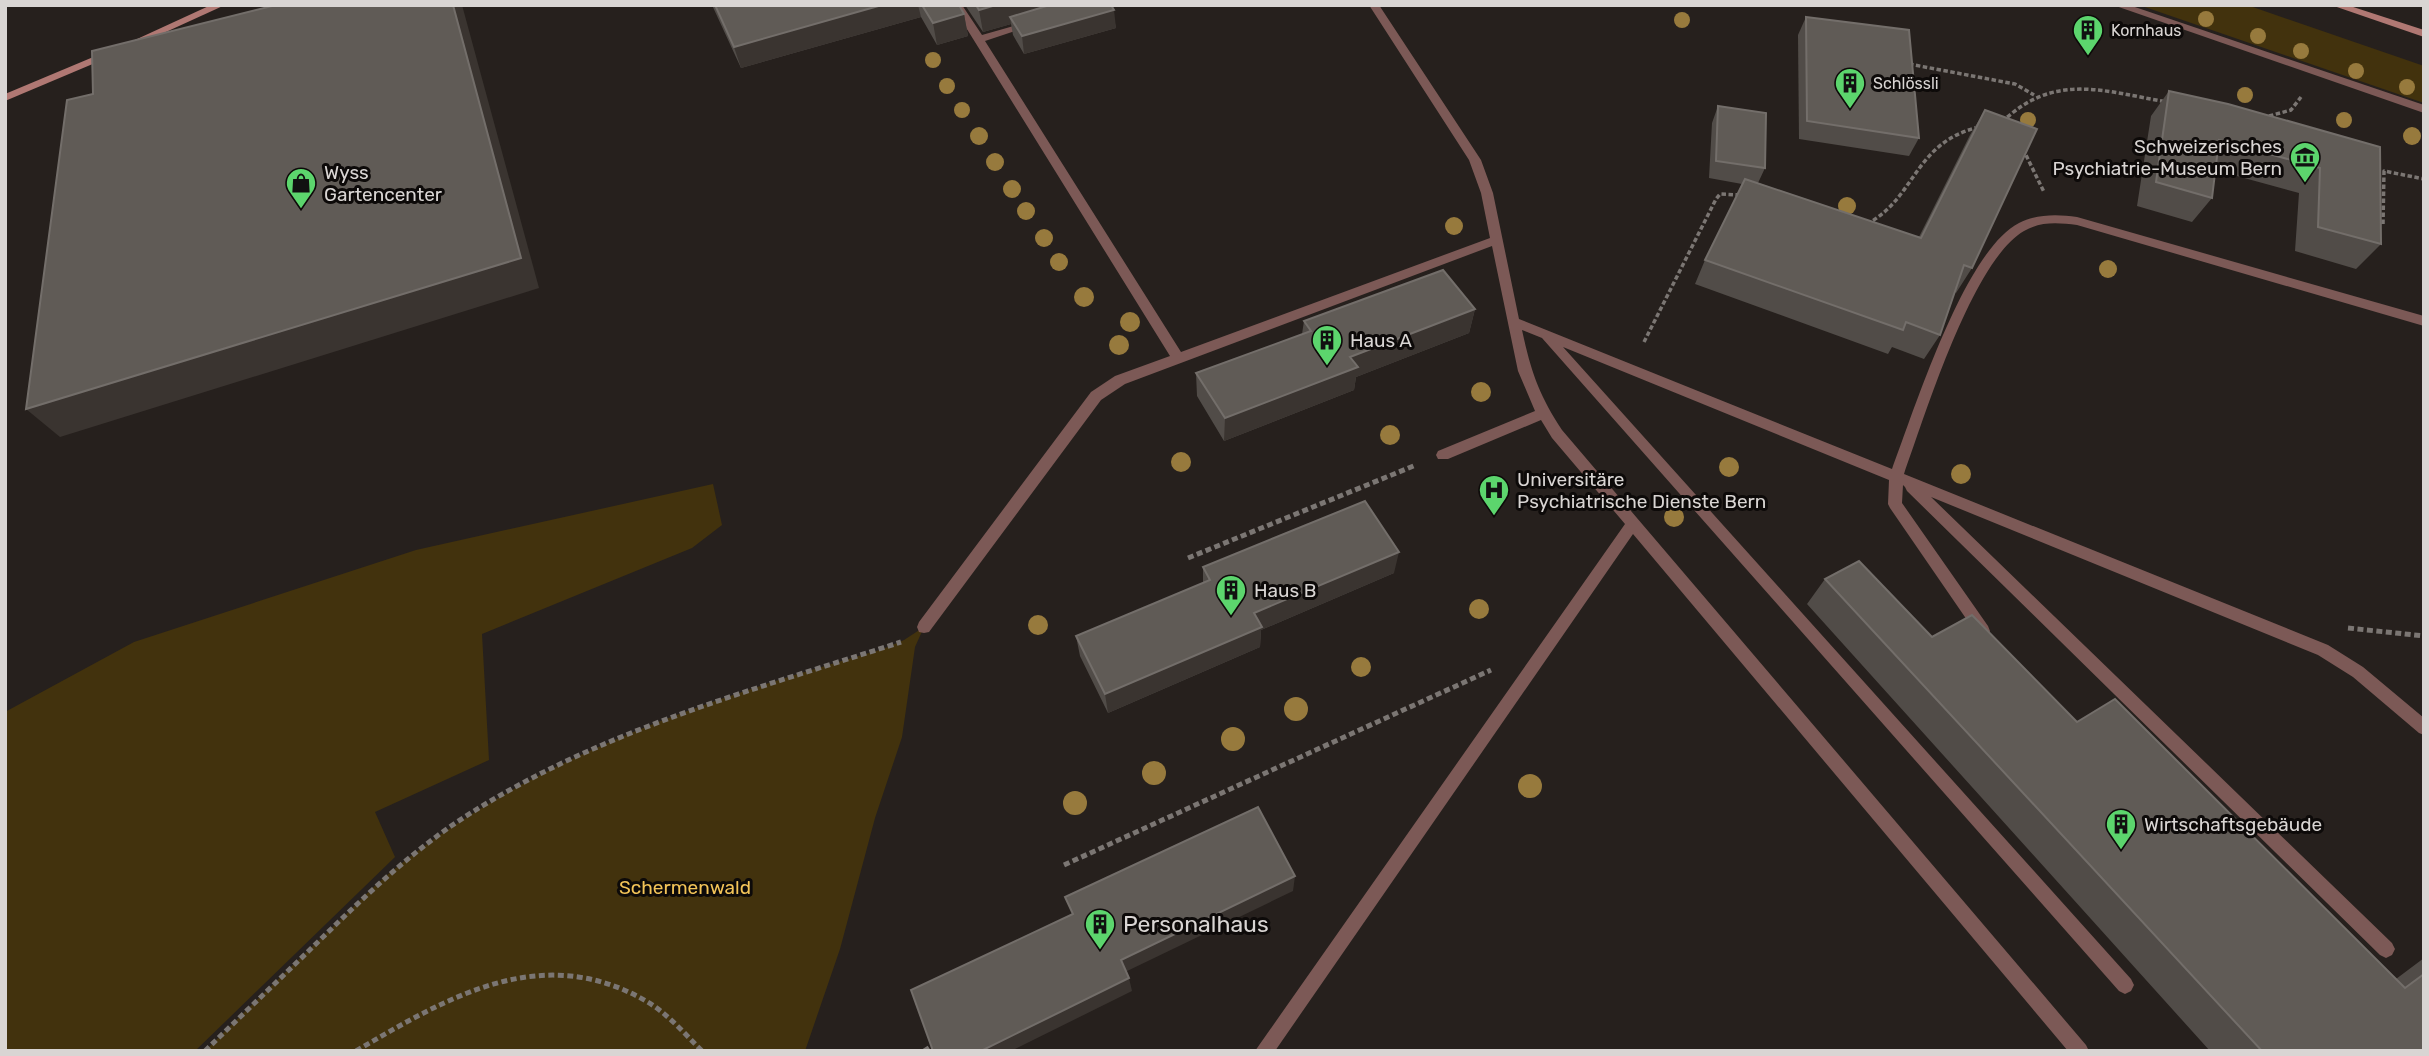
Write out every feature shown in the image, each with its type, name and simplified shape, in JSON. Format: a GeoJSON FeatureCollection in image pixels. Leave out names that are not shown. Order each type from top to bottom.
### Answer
{"type":"FeatureCollection","features":[{"type":"Feature","properties":{"kind":"street"},"geometry":{"type":"LineString","coordinates":[[5,98],[220,5]]}},
{"type":"Feature","properties":{"kind":"street"},"geometry":{"type":"LineString","coordinates":[[2336,5],[2424,34]]}},
{"type":"Feature","properties":{"kind":"lane"},"geometry":{"type":"LineString","coordinates":[[957,5],[1177,356]]}},
{"type":"Feature","properties":{"kind":"lane"},"geometry":{"type":"LineString","coordinates":[[1374,5],[1475,160],[1487,192],[1524,370],[1544,414],[1570,451],[1632,525],[2080,1051]]}},
{"type":"Feature","properties":{"kind":"lane"},"geometry":{"type":"LineString","coordinates":[[2118,5],[2424,109]]}},
{"type":"Feature","properties":{"kind":"lane"},"geometry":{"type":"LineString","coordinates":[[979,39],[1044,20]]}},
{"type":"Feature","properties":{"kind":"lane"},"geometry":{"type":"LineString","coordinates":[[1991,641],[1895,504],[1901,479],[1964,306],[1987,261],[2015,231],[2034,221],[2056,218],[2102,227],[2424,321]]}},
{"type":"Feature","properties":{"kind":"lane"},"geometry":{"type":"LineString","coordinates":[[923,627],[1096,396],[1120,380],[1177,356],[1497,240]]}},
{"type":"Feature","properties":{"kind":"lane"},"geometry":{"type":"LineString","coordinates":[[1514,322],[2323,650],[2358,672],[2424,729]]}},
{"type":"Feature","properties":{"kind":"lane"},"geometry":{"type":"LineString","coordinates":[[1544,334],[2125,985]]}},
{"type":"Feature","properties":{"kind":"lane"},"geometry":{"type":"LineString","coordinates":[[1443,454],[1544,414]]}},
{"type":"Feature","properties":{"kind":"lane"},"geometry":{"type":"LineString","coordinates":[[1901,479],[2386,949]]}},
{"type":"Feature","properties":{"kind":"lane"},"geometry":{"type":"LineString","coordinates":[[1264,1051],[1632,525]]}},
{"type":"Feature","properties":{"kind":"path"},"geometry":{"type":"LineString","coordinates":[[1899,62],[2015,85],[2034,95]]}},
{"type":"Feature","properties":{"kind":"path"},"geometry":{"type":"LineString","coordinates":[[2266,117],[2284,114],[2297,105],[2312,71]]}},
{"type":"Feature","properties":{"kind":"path"},"geometry":{"type":"LineString","coordinates":[[2007,132],[2000,125],[2013,110],[2034,95],[2049,91],[2080,89],[2168,103]]}},
{"type":"Feature","properties":{"kind":"path"},"geometry":{"type":"LineString","coordinates":[[1863,225],[1881,216],[1942,142],[1983,126]]}},
{"type":"Feature","properties":{"kind":"path"},"geometry":{"type":"LineString","coordinates":[[2019,145],[2056,218]]}},
{"type":"Feature","properties":{"kind":"path"},"geometry":{"type":"LineString","coordinates":[[2383,224],[2382,174],[2390,170],[2424,179]]}},
{"type":"Feature","properties":{"kind":"path"},"geometry":{"type":"LineString","coordinates":[[1630,369],[1716,199],[1720,194],[1728,193],[1751,197]]}},
{"type":"Feature","properties":{"kind":"path"},"geometry":{"type":"LineString","coordinates":[[1188,558],[1443,454]]}},
{"type":"Feature","properties":{"kind":"path"},"geometry":{"type":"LineString","coordinates":[[205,1051],[395,868],[452,826],[504,794],[616,738],[741,692],[883,649],[904,640],[923,627]]}},
{"type":"Feature","properties":{"kind":"path"},"geometry":{"type":"LineString","coordinates":[[1064,865],[1495,668]]}},
{"type":"Feature","properties":{"kind":"path"},"geometry":{"type":"LineString","coordinates":[[356,1051],[418,1014],[459,994],[500,979],[538,974],[572,975],[610,984],[646,1001],[702,1051]]}},
{"type":"Feature","properties":{"kind":"path"},"geometry":{"type":"LineString","coordinates":[[924,1051],[934,1044]]}},
{"type":"Feature","properties":{"kind":"green space"},"geometry":{"type":"Polygon","coordinates":[[[2139,5],[2247,5],[2424,66],[2424,103],[2139,5]]]}},
{"type":"Feature","properties":{"kind":"green space"},"geometry":{"type":"Polygon","coordinates":[[[713,484],[722,525],[692,548],[482,634],[489,760],[375,812],[395,857],[195,1051],[5,1051],[5,712],[134,642],[416,550],[713,484]]]}},
{"type":"Feature","properties":{"kind":"green space","name":"Schermenwald"},"geometry":{"type":"Polygon","coordinates":[[[924,627],[915,647],[902,737],[875,818],[840,949],[805,1051],[205,1051],[389,873],[451,827],[508,792],[567,761],[628,734],[754,688],[883,649],[924,627]]]}},
{"type":"Feature","properties":{"kind":"building","name":"Wyss Gartencenter"},"geometry":{"type":"Polygon","coordinates":[[[276,5],[453,5],[521,258],[26,409],[67,100],[93,94],[92,51],[276,5]]]}},
{"type":"Feature","properties":{"kind":"building"},"geometry":{"type":"Polygon","coordinates":[[[715,5],[882,5],[734,47],[715,5]]]}},
{"type":"Feature","properties":{"kind":"building"},"geometry":{"type":"Polygon","coordinates":[[[922,5],[959,5],[964,14],[933,23],[922,5]]]}},
{"type":"Feature","properties":{"kind":"building"},"geometry":{"type":"Polygon","coordinates":[[[976,5],[996,5],[979,10],[976,5]]]}},
{"type":"Feature","properties":{"kind":"building"},"geometry":{"type":"Polygon","coordinates":[[[1050,5],[1111,5],[1114,10],[1022,36],[1010,17],[1050,5]]]}},
{"type":"Feature","properties":{"kind":"building"},"geometry":{"type":"Polygon","coordinates":[[[1806,17],[1909,30],[1919,138],[1807,121],[1806,17]]]}},
{"type":"Feature","properties":{"kind":"building"},"geometry":{"type":"Polygon","coordinates":[[[2169,91],[2228,104],[2380,147],[2381,244],[2318,227],[2320,168],[2219,140],[2212,198],[2156,182],[2169,91]]]}},
{"type":"Feature","properties":{"kind":"building"},"geometry":{"type":"Polygon","coordinates":[[[1718,106],[1766,113],[1765,168],[1716,161],[1718,106]]]}},
{"type":"Feature","properties":{"kind":"building"},"geometry":{"type":"Polygon","coordinates":[[[1985,110],[2037,129],[1972,268],[1964,265],[1940,335],[1906,322],[1903,330],[1705,260],[1745,179],[1921,238],[1985,110]]]}},
{"type":"Feature","properties":{"kind":"building"},"geometry":{"type":"Polygon","coordinates":[[[1443,270],[1475,309],[1350,357],[1358,367],[1225,418],[1196,373],[1311,331],[1304,321],[1443,270]]]}},
{"type":"Feature","properties":{"kind":"building","name":"Haus B"},"geometry":{"type":"Polygon","coordinates":[[[1365,501],[1399,552],[1254,613],[1262,627],[1105,694],[1076,636],[1210,580],[1203,567],[1365,501]]]}},
{"type":"Feature","properties":{"kind":"building","name":"Wirtschaftsgebäude"},"geometry":{"type":"Polygon","coordinates":[[[1859,561],[1932,637],[1972,615],[2077,722],[2115,699],[2405,988],[2424,974],[2424,1051],[2262,1051],[1825,579],[1859,561]]]}},
{"type":"Feature","properties":{"kind":"building","name":"Personalhaus"},"geometry":{"type":"Polygon","coordinates":[[[1258,807],[1295,876],[1121,960],[1129,978],[981,1051],[933,1051],[911,990],[1073,914],[1065,897],[1258,807]]]}},
{"type":"Feature","properties":{"kind":"place","name":"Kornhaus"},"geometry":{"type":"Point","coordinates":[2088,57]}},
{"type":"Feature","properties":{"kind":"place","name":"Schlössli"},"geometry":{"type":"Point","coordinates":[1850,110]}},
{"type":"Feature","properties":{"kind":"place","name":"Schweizerisches Psychiatrie-Museum Bern"},"geometry":{"type":"Point","coordinates":[2305,184]}},
{"type":"Feature","properties":{"kind":"place","name":"Wyss Gartencenter"},"geometry":{"type":"Point","coordinates":[301,210]}},
{"type":"Feature","properties":{"kind":"place","name":"Haus A"},"geometry":{"type":"Point","coordinates":[1327,367]}},
{"type":"Feature","properties":{"kind":"place","name":"Universitäre Psychiatrische Dienste Bern"},"geometry":{"type":"Point","coordinates":[1494,517]}},
{"type":"Feature","properties":{"kind":"place","name":"Haus B"},"geometry":{"type":"Point","coordinates":[1231,617]}},
{"type":"Feature","properties":{"kind":"place","name":"Wirtschaftsgebäude"},"geometry":{"type":"Point","coordinates":[2121,851]}},
{"type":"Feature","properties":{"kind":"place","name":"Personalhaus"},"geometry":{"type":"Point","coordinates":[1100,951]}}]}
